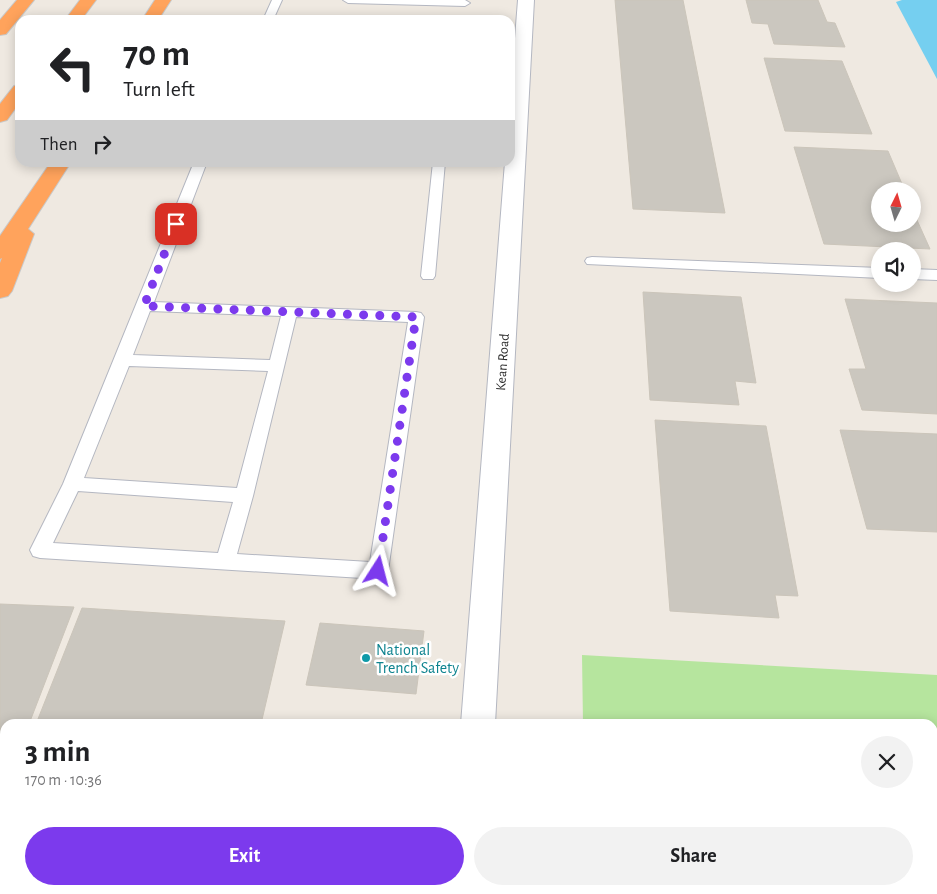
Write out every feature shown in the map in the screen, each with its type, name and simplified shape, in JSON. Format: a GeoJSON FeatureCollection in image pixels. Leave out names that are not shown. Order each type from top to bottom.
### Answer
{"type":"FeatureCollection","features":[{"type":"Feature","properties":{"kind":"highway"},"geometry":{"type":"LineString","coordinates":[[0,30],[26,0]]}},
{"type":"Feature","properties":{"kind":"highway"},"geometry":{"type":"LineString","coordinates":[[77,15],[88,0]]}},
{"type":"Feature","properties":{"kind":"highway"},"geometry":{"type":"LineString","coordinates":[[153,15],[163,0]]}},
{"type":"Feature","properties":{"kind":"highway"},"geometry":{"type":"LineString","coordinates":[[0,116],[15,96]]}},
{"type":"Feature","properties":{"kind":"highway"},"geometry":{"type":"LineString","coordinates":[[0,252],[34,204],[57,167]]}},
{"type":"Feature","properties":{"kind":"highway"},"geometry":{"type":"LineString","coordinates":[[0,290],[34,204]]}},
{"type":"Feature","properties":{"kind":"street","name":"Kean Road"},"geometry":{"type":"LineString","coordinates":[[515,84],[526,0]]}},
{"type":"Feature","properties":{"kind":"street","name":"Kean Road"},"geometry":{"type":"LineString","coordinates":[[478,719],[510,167]]}},
{"type":"Feature","properties":{"kind":"lane"},"geometry":{"type":"LineString","coordinates":[[270,15],[277,0]]}},
{"type":"Feature","properties":{"kind":"lane"},"geometry":{"type":"LineString","coordinates":[[348,0],[464,5]]}},
{"type":"Feature","properties":{"kind":"lane"},"geometry":{"type":"LineString","coordinates":[[144,306],[416,317],[378,571],[40,550],[72,484],[199,167]]}},
{"type":"Feature","properties":{"kind":"lane"},"geometry":{"type":"LineString","coordinates":[[428,276],[439,167]]}},
{"type":"Feature","properties":{"kind":"lane"},"geometry":{"type":"LineString","coordinates":[[592,261],[871,273]]}},
{"type":"Feature","properties":{"kind":"lane"},"geometry":{"type":"LineString","coordinates":[[921,274],[937,275]]}},
{"type":"Feature","properties":{"kind":"lane"},"geometry":{"type":"LineString","coordinates":[[224,561],[244,496],[290,312]]}},
{"type":"Feature","properties":{"kind":"lane"},"geometry":{"type":"LineString","coordinates":[[123,360],[277,366]]}},
{"type":"Feature","properties":{"kind":"lane"},"geometry":{"type":"LineString","coordinates":[[72,484],[244,496]]}},
{"type":"Feature","properties":{"kind":"green space"},"geometry":{"type":"Polygon","coordinates":[[[582,655],[937,675],[937,719],[583,719],[582,655]]]}},
{"type":"Feature","properties":{"kind":"water"},"geometry":{"type":"Polygon","coordinates":[[[902,0],[937,0],[937,79],[896,2],[902,0]]]}},
{"type":"Feature","properties":{"kind":"building"},"geometry":{"type":"Polygon","coordinates":[[[615,0],[683,0],[725,213],[633,209],[615,0]]]}},
{"type":"Feature","properties":{"kind":"building"},"geometry":{"type":"Polygon","coordinates":[[[746,0],[818,0],[827,22],[835,23],[845,47],[774,44],[768,24],[752,23],[746,0]]]}},
{"type":"Feature","properties":{"kind":"building"},"geometry":{"type":"Polygon","coordinates":[[[764,58],[842,61],[872,134],[785,131],[764,58]]]}},
{"type":"Feature","properties":{"kind":"building"},"geometry":{"type":"Polygon","coordinates":[[[794,147],[888,151],[901,182],[871,182],[871,232],[921,232],[921,229],[930,249],[921,249],[921,242],[871,242],[871,246],[824,244],[794,147]]]}},
{"type":"Feature","properties":{"kind":"building"},"geometry":{"type":"Polygon","coordinates":[[[643,292],[741,297],[756,383],[735,381],[739,405],[650,400],[643,292]]]}},
{"type":"Feature","properties":{"kind":"building"},"geometry":{"type":"Polygon","coordinates":[[[845,299],[937,303],[937,414],[862,410],[849,369],[866,369],[845,299]]]}},
{"type":"Feature","properties":{"kind":"building"},"geometry":{"type":"Polygon","coordinates":[[[655,420],[766,426],[798,596],[775,595],[779,618],[670,611],[655,420]]]}},
{"type":"Feature","properties":{"kind":"building"},"geometry":{"type":"Polygon","coordinates":[[[840,430],[937,434],[937,532],[867,529],[840,430]]]}},
{"type":"Feature","properties":{"kind":"building"},"geometry":{"type":"Polygon","coordinates":[[[0,604],[74,607],[31,719],[0,719],[0,604]]]}},
{"type":"Feature","properties":{"kind":"building"},"geometry":{"type":"Polygon","coordinates":[[[82,608],[285,621],[262,719],[38,719],[82,608]]]}},
{"type":"Feature","properties":{"kind":"building","name":"National Trench Safety"},"geometry":{"type":"Polygon","coordinates":[[[320,623],[424,631],[416,694],[306,685],[320,623]]]}},
{"type":"Feature","properties":{"kind":"place","name":"National Trench Safety"},"geometry":{"type":"Point","coordinates":[366,658]}},
{"type":"Feature","properties":{"kind":"route"},"geometry":{"type":"LineString","coordinates":[[176,224],[144,306],[416,317],[378,571]]}}]}
